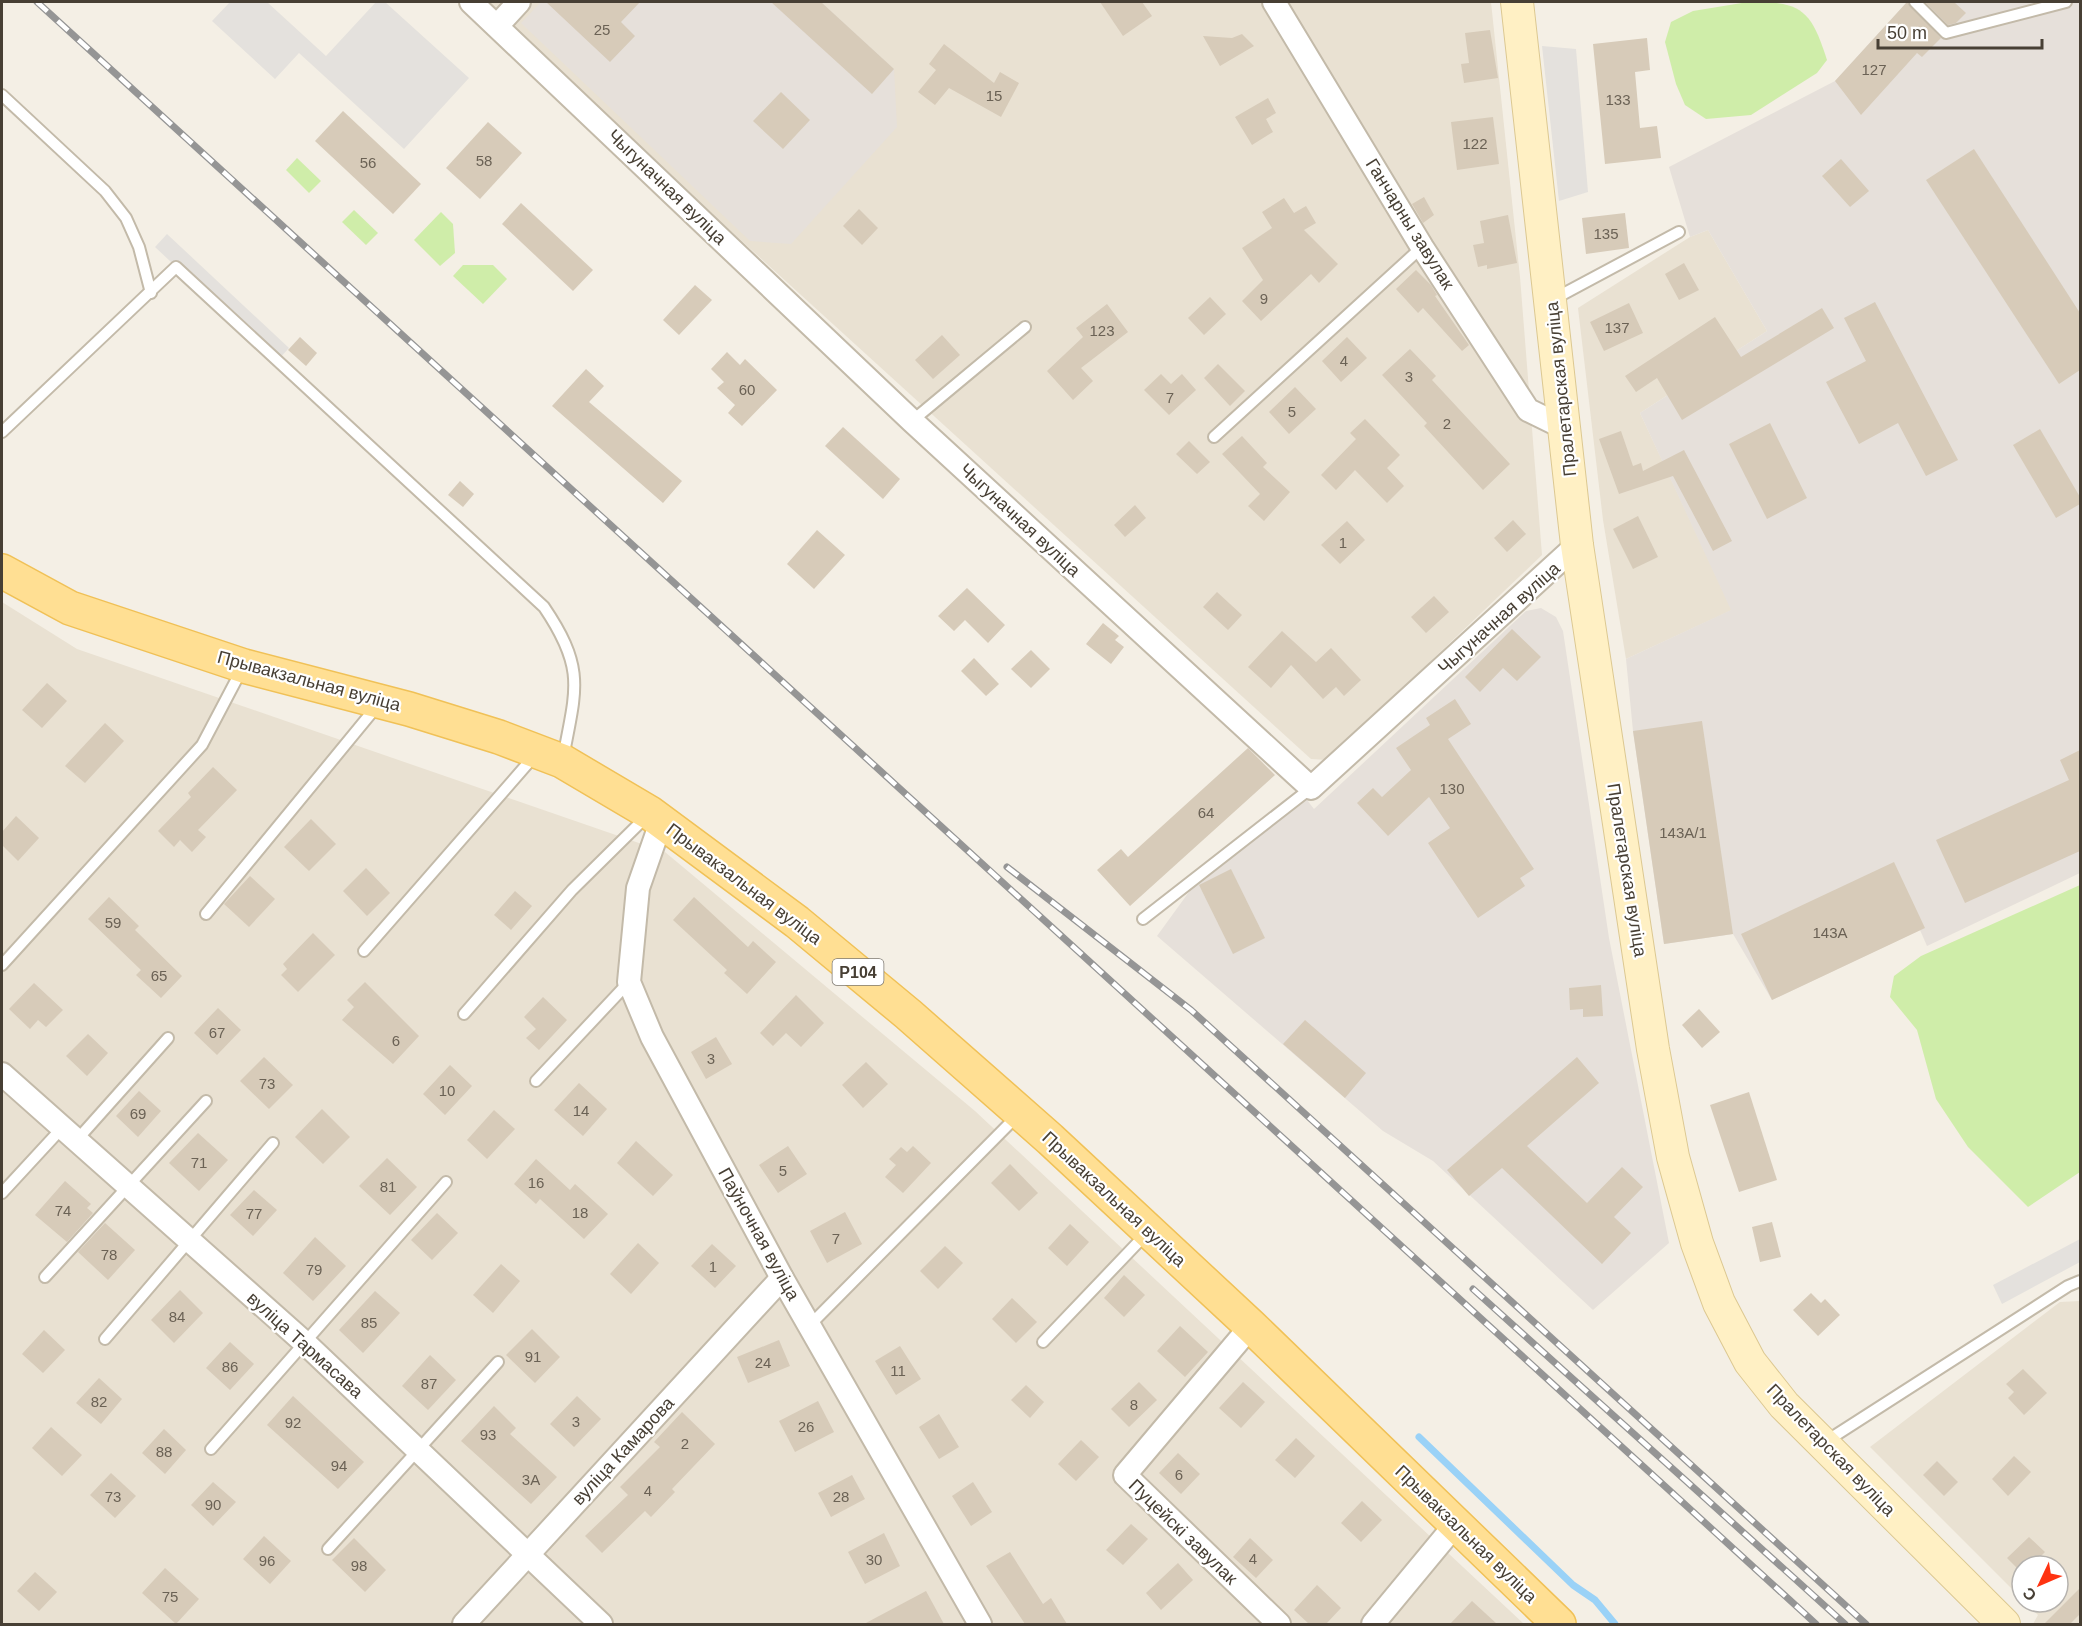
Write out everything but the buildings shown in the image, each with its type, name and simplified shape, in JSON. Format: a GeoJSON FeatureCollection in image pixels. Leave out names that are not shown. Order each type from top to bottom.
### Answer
{"type":"FeatureCollection","features":[{"type":"Feature","properties":{"kind":"main road","name":"Пралетарская вуліца"},"geometry":{"type":"LineString","coordinates":[[1517,2],[1577,544],[1653,1049],[1673,1157],[1697,1243],[1719,1303],[1750,1362],[1784,1405],[2004,1624]]}},
{"type":"Feature","properties":{"kind":"main road","name":"Прывакзальная вуліца"},"geometry":{"type":"LineString","coordinates":[[2,571],[70,608],[244,666],[381,701],[550,757],[656,818],[797,922],[908,1014],[1251,1326],[1559,1624]]}},
{"type":"Feature","properties":{"kind":"street","name":"Чыгуначная вуліца"},"geometry":{"type":"LineString","coordinates":[[471,2],[912,421],[1311,788],[1577,544]]}},
{"type":"Feature","properties":{"kind":"street"},"geometry":{"type":"LineString","coordinates":[[497,26],[519,2]]}},
{"type":"Feature","properties":{"kind":"street","name":"Ганчарны завулак"},"geometry":{"type":"LineString","coordinates":[[1274,2],[1422,247],[1528,410],[1565,428]]}},
{"type":"Feature","properties":{"kind":"street","name":"Паўночная вуліца"},"geometry":{"type":"LineString","coordinates":[[656,818],[638,888],[629,982],[652,1037],[782,1278],[980,1624]]}},
{"type":"Feature","properties":{"kind":"street","name":"вуліца Тармасава"},"geometry":{"type":"LineString","coordinates":[[2,1074],[305,1343],[602,1624]]}},
{"type":"Feature","properties":{"kind":"street","name":"вуліца Камарова"},"geometry":{"type":"LineString","coordinates":[[464,1624],[782,1278]]}},
{"type":"Feature","properties":{"kind":"street","name":"Пуцейскі завулак"},"geometry":{"type":"LineString","coordinates":[[1251,1326],[1125,1475],[1279,1624]]}},
{"type":"Feature","properties":{"kind":"street"},"geometry":{"type":"LineString","coordinates":[[1373,1624],[1455,1525]]}},
{"type":"Feature","properties":{"kind":"lane"},"geometry":{"type":"LineString","coordinates":[[1916,2],[1946,33],[2066,2]]}},
{"type":"Feature","properties":{"kind":"lane"},"geometry":{"type":"LineString","coordinates":[[2,94],[105,191],[126,218],[139,247],[151,293]]}},
{"type":"Feature","properties":{"kind":"lane"},"geometry":{"type":"LineString","coordinates":[[1551,300],[1679,232]]}},
{"type":"Feature","properties":{"kind":"lane"},"geometry":{"type":"LineString","coordinates":[[1214,437],[1422,247]]}},
{"type":"Feature","properties":{"kind":"lane"},"geometry":{"type":"LineString","coordinates":[[2,432],[176,267],[544,607],[564,636],[576,675],[550,757],[364,951]]}},
{"type":"Feature","properties":{"kind":"lane"},"geometry":{"type":"LineString","coordinates":[[912,421],[1025,327]]}},
{"type":"Feature","properties":{"kind":"lane"},"geometry":{"type":"LineString","coordinates":[[2,965],[202,745],[244,666]]}},
{"type":"Feature","properties":{"kind":"lane"},"geometry":{"type":"LineString","coordinates":[[206,914],[381,701]]}},
{"type":"Feature","properties":{"kind":"lane"},"geometry":{"type":"LineString","coordinates":[[1143,919],[1311,788]]}},
{"type":"Feature","properties":{"kind":"lane"},"geometry":{"type":"LineString","coordinates":[[465,1014],[572,890],[656,818]]}},
{"type":"Feature","properties":{"kind":"lane"},"geometry":{"type":"LineString","coordinates":[[536,1081],[629,982]]}},
{"type":"Feature","properties":{"kind":"lane"},"geometry":{"type":"LineString","coordinates":[[2,1193],[69,1134],[168,1038]]}},
{"type":"Feature","properties":{"kind":"lane"},"geometry":{"type":"LineString","coordinates":[[45,1277],[206,1101]]}},
{"type":"Feature","properties":{"kind":"lane"},"geometry":{"type":"LineString","coordinates":[[810,1325],[1020,1114]]}},
{"type":"Feature","properties":{"kind":"lane"},"geometry":{"type":"LineString","coordinates":[[105,1339],[273,1143]]}},
{"type":"Feature","properties":{"kind":"lane"},"geometry":{"type":"LineString","coordinates":[[211,1449],[446,1182]]}},
{"type":"Feature","properties":{"kind":"lane"},"geometry":{"type":"LineString","coordinates":[[1043,1342],[1149,1231]]}},
{"type":"Feature","properties":{"kind":"lane"},"geometry":{"type":"LineString","coordinates":[[1822,1444],[2068,1286],[2080,1281]]}},
{"type":"Feature","properties":{"kind":"lane"},"geometry":{"type":"LineString","coordinates":[[328,1549],[498,1362]]}},
{"type":"Feature","properties":{"kind":"shaded area"},"geometry":{"type":"Polygon","coordinates":[[[230,2],[267,2],[326,56],[376,2],[385,2],[469,78],[404,149],[299,53],[275,79],[212,21],[230,2]]]}},
{"type":"Feature","properties":{"kind":"shaded area"},"geometry":{"type":"Polygon","coordinates":[[[479,2],[1491,2],[1520,277],[1542,555],[1327,760],[1311,759],[479,2]]]}},
{"type":"Feature","properties":{"kind":"shaded area"},"geometry":{"type":"Polygon","coordinates":[[[541,2],[821,2],[894,69],[897,127],[791,244],[750,241],[521,23],[541,2]]]}},
{"type":"Feature","properties":{"kind":"shaded area"},"geometry":{"type":"Polygon","coordinates":[[[1907,2],[2080,2],[2080,873],[1927,946],[1920,930],[1772,1000],[1733,934],[1664,944],[1633,731],[1626,659],[1731,610],[1640,413],[1767,331],[1708,230],[1690,237],[1669,167],[1835,81],[1907,2]]]}},
{"type":"Feature","properties":{"kind":"shaded area"},"geometry":{"type":"Polygon","coordinates":[[[1542,46],[1576,49],[1588,192],[1559,201],[1542,46]]]}},
{"type":"Feature","properties":{"kind":"shaded area"},"geometry":{"type":"Polygon","coordinates":[[[1708,230],[1767,331],[1640,413],[1732,610],[1626,659],[1603,520],[1578,308],[1690,237],[1708,230]]]}},
{"type":"Feature","properties":{"kind":"shaded area"},"geometry":{"type":"Polygon","coordinates":[[[167,234],[289,348],[277,361],[155,247],[167,234]]]}},
{"type":"Feature","properties":{"kind":"shaded area"},"geometry":{"type":"Polygon","coordinates":[[[2,602],[77,649],[665,852],[975,1111],[1524,1624],[2,1624],[2,602]]]}},
{"type":"Feature","properties":{"kind":"shaded area"},"geometry":{"type":"Polygon","coordinates":[[[1541,608],[1556,617],[1563,631],[1609,938],[1669,1243],[1593,1310],[1433,1161],[1383,1131],[1157,936],[1194,885],[1307,800],[1314,809],[1526,611],[1541,608]]]}},
{"type":"Feature","properties":{"kind":"shaded area"},"geometry":{"type":"Polygon","coordinates":[[[2080,1239],[2080,1262],[2002,1304],[1993,1285],[2080,1239]]]}},
{"type":"Feature","properties":{"kind":"shaded area"},"geometry":{"type":"Polygon","coordinates":[[[2080,1301],[2080,1624],[2033,1624],[2037,1614],[2070,1614],[2070,1554],[2010,1554],[2010,1587],[1870,1447],[2060,1302],[2080,1301]]]}},
{"type":"Feature","properties":{"kind":"green space"},"geometry":{"type":"Polygon","coordinates":[[[1748,2],[1781,4],[1802,12],[1816,30],[1827,60],[1817,73],[1751,115],[1706,119],[1685,105],[1676,84],[1665,42],[1671,22],[1693,11],[1748,2]]]}},
{"type":"Feature","properties":{"kind":"green space"},"geometry":{"type":"Polygon","coordinates":[[[297,158],[321,181],[309,193],[286,170],[297,158]]]}},
{"type":"Feature","properties":{"kind":"green space"},"geometry":{"type":"Polygon","coordinates":[[[354,210],[378,233],[366,245],[342,222],[354,210]]]}},
{"type":"Feature","properties":{"kind":"green space"},"geometry":{"type":"Polygon","coordinates":[[[441,212],[453,224],[455,253],[440,266],[414,240],[441,212]]]}},
{"type":"Feature","properties":{"kind":"green space"},"geometry":{"type":"Polygon","coordinates":[[[463,265],[493,265],[507,279],[483,304],[453,276],[463,265]]]}},
{"type":"Feature","properties":{"kind":"green space"},"geometry":{"type":"Polygon","coordinates":[[[2080,885],[2080,1172],[2028,1207],[1968,1147],[1936,1099],[1917,1030],[1890,997],[1894,976],[1921,956],[2080,885]]]}},
{"type":"Feature","properties":{"kind":"waterway"},"geometry":{"type":"LineString","coordinates":[[1419,1437],[1573,1585],[1595,1600],[1615,1624]]}},
{"type":"Feature","properties":{"kind":"railway"},"geometry":{"type":"LineString","coordinates":[[37,2],[1816,1624]]}},
{"type":"Feature","properties":{"kind":"railway"},"geometry":{"type":"LineString","coordinates":[[1007,867],[1191,1010],[1866,1624]]}},
{"type":"Feature","properties":{"kind":"railway"},"geometry":{"type":"LineString","coordinates":[[1473,1289],[1845,1624]]}}]}
